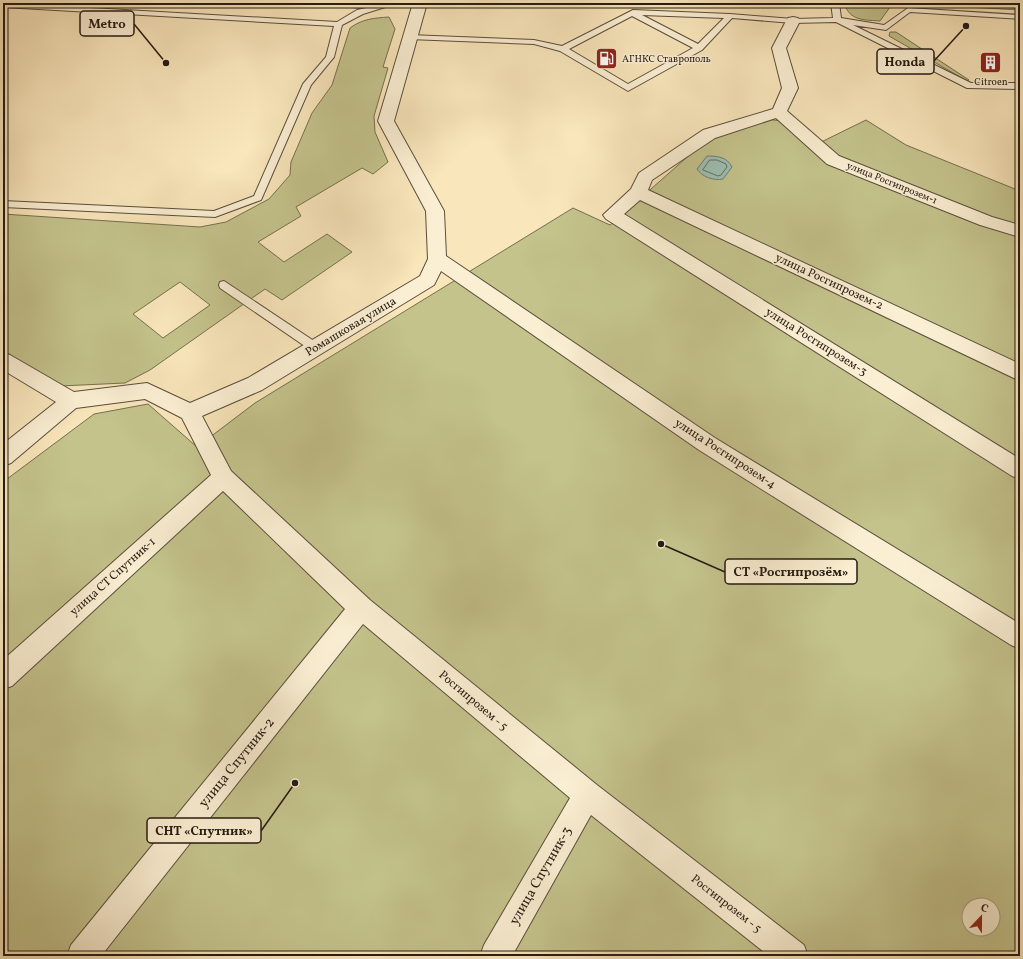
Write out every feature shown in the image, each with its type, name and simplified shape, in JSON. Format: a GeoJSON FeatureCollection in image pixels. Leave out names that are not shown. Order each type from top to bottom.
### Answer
{"type":"FeatureCollection","features":[{"type":"Feature","properties":{"kind":"street","name":"Ромашковая улица"},"geometry":{"type":"LineString","coordinates":[[190,412],[255,384],[427,280],[437,259],[435,210],[386,121],[395,97],[409,37],[420,3]]}},
{"type":"Feature","properties":{"kind":"street"},"geometry":{"type":"LineString","coordinates":[[638,192],[645,177],[709,134],[779,112],[790,88],[779,48],[793,21]]}},
{"type":"Feature","properties":{"kind":"street","name":"улица Росгипрозем-1"},"geometry":{"type":"LineString","coordinates":[[779,112],[833,160],[986,221],[1020,230]]}},
{"type":"Feature","properties":{"kind":"street","name":"улица Росгипрозем-3"},"geometry":{"type":"LineString","coordinates":[[638,192],[612,215],[1020,470]]}},
{"type":"Feature","properties":{"kind":"street","name":"улица Росгипрозем-2"},"geometry":{"type":"LineString","coordinates":[[638,192],[1020,372]]}},
{"type":"Feature","properties":{"kind":"street","name":"улица Росгипрозем-4"},"geometry":{"type":"LineString","coordinates":[[437,259],[707,444],[1020,637]]}},
{"type":"Feature","properties":{"kind":"street"},"geometry":{"type":"LineString","coordinates":[[3,360],[71,401]]}},
{"type":"Feature","properties":{"kind":"street"},"geometry":{"type":"LineString","coordinates":[[3,457],[71,401],[147,390],[190,412]]}},
{"type":"Feature","properties":{"kind":"street","name":"Росгипрозем - 5"},"geometry":{"type":"LineString","coordinates":[[190,412],[223,477],[362,608],[587,795],[793,956]]}},
{"type":"Feature","properties":{"kind":"street","name":"улица СТ Спутник-1"},"geometry":{"type":"LineString","coordinates":[[3,677],[223,477]]}},
{"type":"Feature","properties":{"kind":"street","name":"улица Спутник-2"},"geometry":{"type":"LineString","coordinates":[[82,956],[362,608]]}},
{"type":"Feature","properties":{"kind":"street","name":"улица Спутник-3"},"geometry":{"type":"LineString","coordinates":[[495,956],[587,795]]}},
{"type":"Feature","properties":{"kind":"lane"},"geometry":{"type":"LineString","coordinates":[[321,3],[384,6]]}},
{"type":"Feature","properties":{"kind":"lane"},"geometry":{"type":"LineString","coordinates":[[3,5],[338,24],[360,12],[394,3]]}},
{"type":"Feature","properties":{"kind":"lane"},"geometry":{"type":"LineString","coordinates":[[836,3],[837,20]]}},
{"type":"Feature","properties":{"kind":"lane"},"geometry":{"type":"LineString","coordinates":[[563,50],[633,12],[730,16],[793,21],[837,20],[886,28],[908,10],[1020,17]]}},
{"type":"Feature","properties":{"kind":"lane"},"geometry":{"type":"LineString","coordinates":[[633,12],[699,48]]}},
{"type":"Feature","properties":{"kind":"lane"},"geometry":{"type":"LineString","coordinates":[[409,37],[534,42],[563,50],[628,88],[699,48],[730,16]]}},
{"type":"Feature","properties":{"kind":"lane"},"geometry":{"type":"LineString","coordinates":[[837,20],[970,86],[1020,86]]}},
{"type":"Feature","properties":{"kind":"lane"},"geometry":{"type":"LineString","coordinates":[[3,204],[215,214],[258,198],[307,84],[330,57],[338,24]]}},
{"type":"Feature","properties":{"kind":"lane"},"geometry":{"type":"LineString","coordinates":[[224,285],[316,348]]}},
{"type":"Feature","properties":{"kind":"shaded area"},"geometry":{"type":"Polygon","coordinates":[[[848,3],[893,3],[880,21],[860,19],[852,15],[848,12],[846,7],[848,3]]]}},
{"type":"Feature","properties":{"kind":"shaded area"},"geometry":{"type":"Polygon","coordinates":[[[896,3],[1020,3],[1020,10],[896,3]]]}},
{"type":"Feature","properties":{"kind":"shaded area"},"geometry":{"type":"Polygon","coordinates":[[[389,17],[395,29],[383,67],[388,68],[374,116],[375,132],[388,162],[373,174],[362,168],[296,207],[301,216],[258,242],[284,262],[327,234],[352,252],[282,300],[265,289],[150,370],[125,383],[60,386],[3,354],[3,214],[200,227],[226,222],[269,199],[290,175],[291,162],[312,113],[332,85],[350,28],[364,21],[389,17]],[[180,282],[133,314],[163,338],[210,305],[180,282]]]}},
{"type":"Feature","properties":{"kind":"shaded area"},"geometry":{"type":"Polygon","coordinates":[[[890,32],[896,32],[969,80],[967,81],[889,36],[890,32]]]}},
{"type":"Feature","properties":{"kind":"shaded area"},"geometry":{"type":"Polygon","coordinates":[[[767,119],[781,121],[811,147],[866,120],[906,145],[1015,189],[1020,189],[1020,956],[3,956],[3,482],[94,414],[148,404],[197,447],[255,403],[573,208],[610,225],[710,137],[767,119]]]}},
{"type":"Feature","properties":{"kind":"water"},"geometry":{"type":"Polygon","coordinates":[[[707,156],[715,156],[728,161],[732,167],[723,179],[708,178],[699,172],[697,169],[707,156]]]}},
{"type":"Feature","properties":{"kind":"place","name":"Honda"},"geometry":{"type":"Point","coordinates":[966,26]}},
{"type":"Feature","properties":{"kind":"place","name":"АГНКС Ставрополь"},"geometry":{"type":"Point","coordinates":[607,59]}},
{"type":"Feature","properties":{"kind":"place","name":"Citroen"},"geometry":{"type":"Point","coordinates":[991,62]}},
{"type":"Feature","properties":{"kind":"place","name":"Metro"},"geometry":{"type":"Point","coordinates":[166,63]}},
{"type":"Feature","properties":{"kind":"place","name":"СТ «Росгипрозём»"},"geometry":{"type":"Point","coordinates":[661,544]}},
{"type":"Feature","properties":{"kind":"place","name":"СНТ «Спутник»"},"geometry":{"type":"Point","coordinates":[295,783]}}]}
